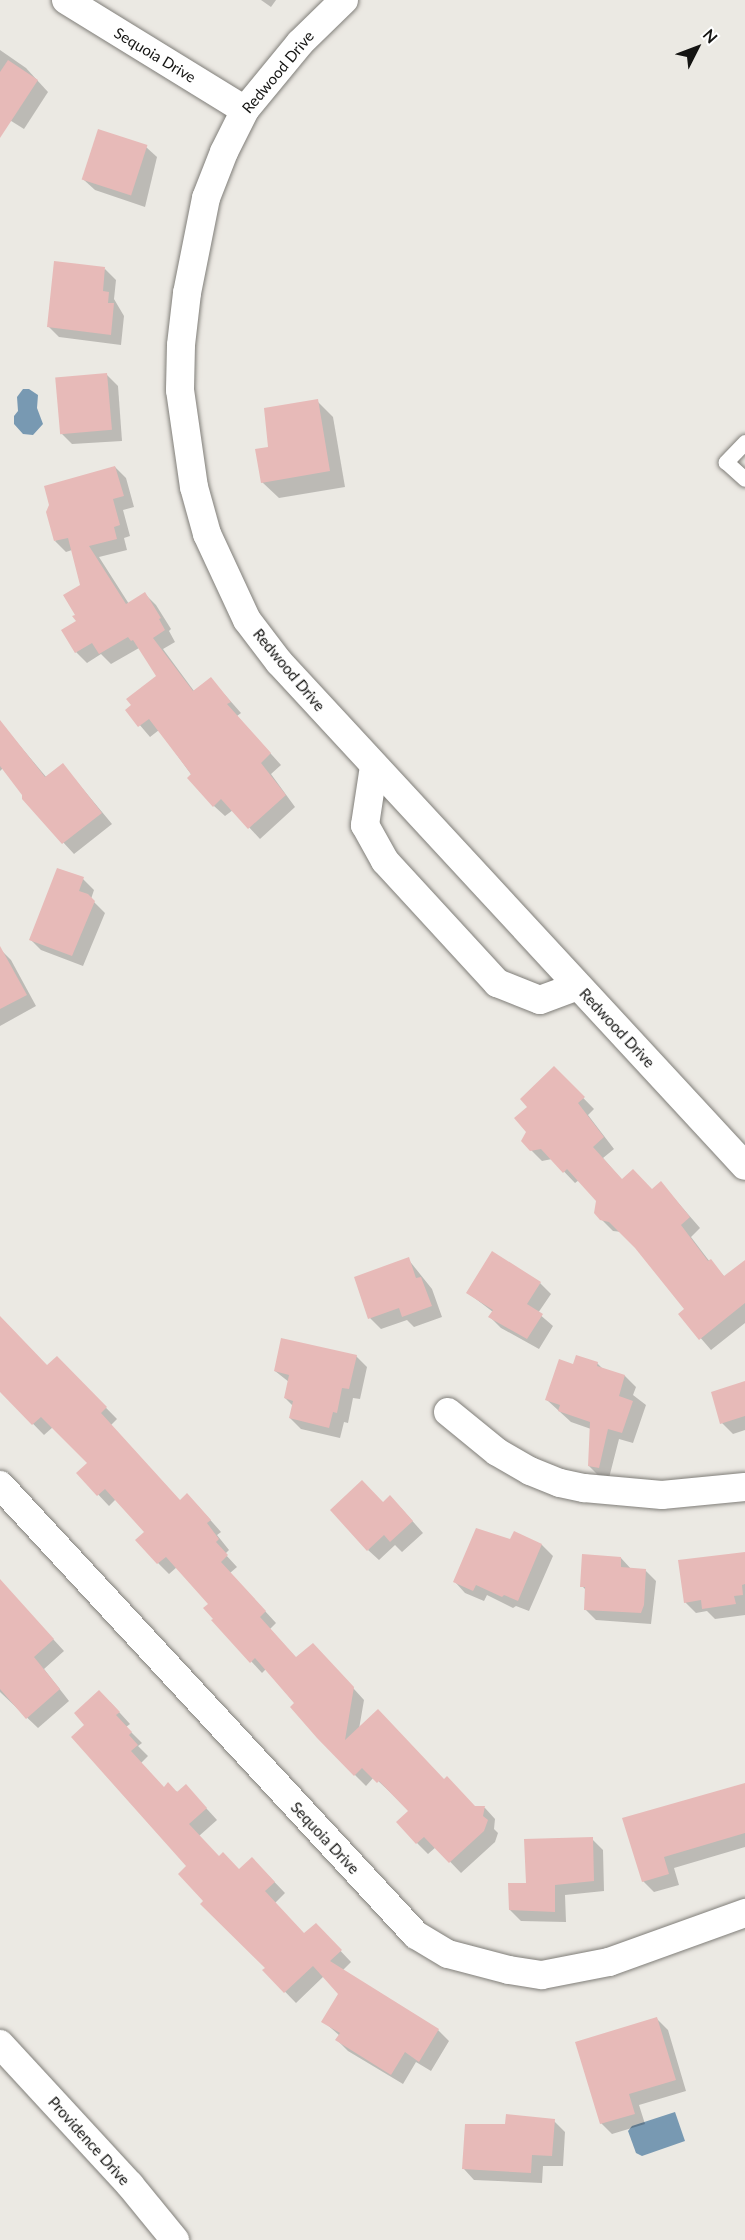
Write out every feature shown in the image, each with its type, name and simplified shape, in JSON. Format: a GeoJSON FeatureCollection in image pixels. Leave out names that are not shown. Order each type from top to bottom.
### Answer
{"type":"FeatureCollection","features":[{"type":"Feature","properties":{"kind":"street","name":"Sequoia Drive"},"geometry":{"type":"LineString","coordinates":[[66,0],[245,110]]}},
{"type":"Feature","properties":{"kind":"street","name":"Redwood Drive"},"geometry":{"type":"LineString","coordinates":[[344,0],[300,44],[245,110],[224,152],[206,198],[187,293],[181,345],[180,390],[194,487],[207,534],[248,620],[279,662],[745,1166]]}},
{"type":"Feature","properties":{"kind":"street"},"geometry":{"type":"LineString","coordinates":[[374,766],[365,825],[385,861],[497,983],[540,1000],[578,986]]}},
{"type":"Feature","properties":{"kind":"street"},"geometry":{"type":"LineString","coordinates":[[448,1412],[497,1452],[530,1471],[560,1482],[584,1488],[662,1496],[745,1487]]}},
{"type":"Feature","properties":{"kind":"street","name":"Sequoia Drive"},"geometry":{"type":"LineString","coordinates":[[0,1485],[416,1935],[448,1954],[509,1970],[542,1975],[609,1962],[745,1913]]}},
{"type":"Feature","properties":{"kind":"street","name":"Providence Drive"},"geometry":{"type":"LineString","coordinates":[[0,2044],[130,2185],[175,2240]]}},
{"type":"Feature","properties":{"kind":"lane"},"geometry":{"type":"LineString","coordinates":[[745,442],[726,462],[745,478]]}},
{"type":"Feature","properties":{"kind":"water"},"geometry":{"type":"Polygon","coordinates":[[[23,389],[29,389],[38,395],[37,408],[43,424],[33,435],[23,434],[14,424],[14,416],[18,411],[17,397],[23,389]]]}},
{"type":"Feature","properties":{"kind":"water"},"geometry":{"type":"Polygon","coordinates":[[[675,2112],[685,2141],[642,2156],[636,2153],[628,2131],[632,2126],[675,2112]]]}},
{"type":"Feature","properties":{"kind":"building"},"geometry":{"type":"Polygon","coordinates":[[[8,60],[38,80],[0,138],[0,72],[8,60]]]}},
{"type":"Feature","properties":{"kind":"building"},"geometry":{"type":"Polygon","coordinates":[[[98,129],[147,145],[131,195],[82,179],[98,129]]]}},
{"type":"Feature","properties":{"kind":"building"},"geometry":{"type":"Polygon","coordinates":[[[54,261],[105,267],[103,291],[109,292],[108,303],[114,303],[111,335],[47,327],[54,261]]]}},
{"type":"Feature","properties":{"kind":"building"},"geometry":{"type":"Polygon","coordinates":[[[107,373],[112,430],[60,434],[55,378],[107,373]]]}},
{"type":"Feature","properties":{"kind":"building"},"geometry":{"type":"Polygon","coordinates":[[[318,399],[330,471],[261,483],[255,449],[268,447],[264,408],[318,399]]]}},
{"type":"Feature","properties":{"kind":"building"},"geometry":{"type":"Polygon","coordinates":[[[115,466],[124,496],[113,499],[120,525],[114,527],[117,539],[89,546],[126,604],[145,592],[161,618],[159,619],[165,630],[153,638],[193,691],[211,677],[231,702],[227,704],[271,753],[261,763],[286,795],[248,829],[221,799],[213,807],[187,778],[191,774],[149,719],[138,727],[125,710],[131,705],[126,699],[156,676],[133,640],[131,641],[128,637],[99,654],[92,643],[75,653],[61,630],[76,621],[63,595],[80,585],[68,538],[54,541],[46,512],[49,505],[44,486],[115,466]]]}},
{"type":"Feature","properties":{"kind":"building"},"geometry":{"type":"Polygon","coordinates":[[[0,720],[45,777],[63,763],[102,813],[62,844],[22,799],[22,795],[0,766],[0,720]]]}},
{"type":"Feature","properties":{"kind":"building"},"geometry":{"type":"Polygon","coordinates":[[[57,868],[84,877],[79,891],[88,894],[95,901],[72,956],[29,940],[57,868]]]}},
{"type":"Feature","properties":{"kind":"building"},"geometry":{"type":"Polygon","coordinates":[[[0,946],[27,995],[0,1009],[0,946]]]}},
{"type":"Feature","properties":{"kind":"building"},"geometry":{"type":"Polygon","coordinates":[[[554,1066],[585,1097],[578,1103],[604,1137],[593,1147],[622,1179],[633,1169],[652,1189],[661,1181],[690,1217],[681,1225],[708,1261],[711,1259],[724,1276],[745,1260],[745,1303],[699,1340],[678,1314],[684,1309],[635,1248],[609,1222],[600,1220],[594,1213],[596,1201],[567,1169],[563,1173],[541,1149],[530,1151],[521,1141],[526,1132],[514,1118],[527,1107],[520,1099],[554,1066]]]}},
{"type":"Feature","properties":{"kind":"building"},"geometry":{"type":"Polygon","coordinates":[[[492,1251],[541,1282],[527,1304],[543,1314],[527,1339],[488,1317],[493,1310],[466,1293],[492,1251]]]}},
{"type":"Feature","properties":{"kind":"building"},"geometry":{"type":"Polygon","coordinates":[[[409,1257],[416,1278],[421,1277],[432,1306],[402,1317],[399,1308],[368,1319],[354,1277],[409,1257]]]}},
{"type":"Feature","properties":{"kind":"building"},"geometry":{"type":"Polygon","coordinates":[[[0,1316],[47,1365],[57,1356],[107,1407],[101,1413],[180,1500],[187,1493],[211,1520],[207,1523],[219,1539],[216,1542],[228,1555],[221,1562],[266,1611],[260,1617],[296,1657],[313,1643],[354,1687],[345,1740],[378,1709],[444,1779],[447,1776],[475,1806],[485,1806],[483,1816],[488,1820],[484,1831],[449,1863],[424,1837],[416,1844],[396,1822],[408,1811],[379,1781],[377,1783],[362,1768],[354,1776],[290,1707],[294,1703],[255,1658],[250,1663],[211,1620],[213,1619],[203,1608],[208,1604],[166,1557],[157,1564],[135,1540],[144,1532],[105,1489],[97,1496],[76,1473],[87,1463],[41,1417],[32,1425],[0,1392],[0,1316]]]}},
{"type":"Feature","properties":{"kind":"building"},"geometry":{"type":"Polygon","coordinates":[[[281,1338],[357,1355],[349,1389],[342,1388],[337,1413],[333,1412],[329,1428],[289,1418],[293,1401],[284,1398],[289,1375],[274,1371],[281,1338]]]}},
{"type":"Feature","properties":{"kind":"building"},"geometry":{"type":"Polygon","coordinates":[[[576,1355],[598,1362],[597,1366],[625,1375],[619,1396],[633,1401],[622,1433],[608,1429],[599,1468],[588,1466],[590,1422],[558,1411],[560,1405],[545,1400],[559,1359],[573,1364],[576,1355]]]}},
{"type":"Feature","properties":{"kind":"building"},"geometry":{"type":"Polygon","coordinates":[[[745,1381],[745,1416],[720,1424],[711,1392],[745,1381]]]}},
{"type":"Feature","properties":{"kind":"building"},"geometry":{"type":"Polygon","coordinates":[[[362,1480],[383,1502],[390,1495],[413,1521],[390,1542],[384,1535],[367,1551],[330,1510],[362,1480]]]}},
{"type":"Feature","properties":{"kind":"building"},"geometry":{"type":"Polygon","coordinates":[[[476,1528],[510,1539],[514,1531],[542,1544],[518,1601],[504,1595],[502,1597],[476,1585],[473,1591],[453,1582],[476,1528]]]}},
{"type":"Feature","properties":{"kind":"building"},"geometry":{"type":"Polygon","coordinates":[[[745,1552],[745,1584],[742,1585],[743,1595],[734,1596],[736,1604],[702,1609],[701,1600],[684,1603],[678,1560],[745,1552]]]}},
{"type":"Feature","properties":{"kind":"building"},"geometry":{"type":"Polygon","coordinates":[[[582,1554],[621,1557],[621,1567],[646,1569],[644,1605],[641,1613],[584,1610],[585,1587],[580,1587],[582,1554]]]}},
{"type":"Feature","properties":{"kind":"building"},"geometry":{"type":"Polygon","coordinates":[[[0,1579],[54,1639],[34,1657],[60,1689],[26,1719],[0,1689],[0,1579]]]}},
{"type":"Feature","properties":{"kind":"building"},"geometry":{"type":"Polygon","coordinates":[[[99,1690],[120,1712],[116,1715],[132,1732],[129,1735],[138,1745],[131,1751],[164,1787],[168,1782],[177,1792],[186,1784],[207,1808],[189,1824],[219,1856],[223,1852],[239,1869],[252,1857],[275,1882],[265,1891],[304,1933],[316,1923],[342,1950],[330,1961],[439,2029],[419,2062],[405,2052],[391,2075],[335,2040],[340,2033],[321,2022],[338,1994],[313,1966],[284,1993],[262,1970],[265,1968],[200,1904],[203,1901],[178,1874],[186,1866],[71,1737],[84,1725],[74,1713],[99,1690]]]}},
{"type":"Feature","properties":{"kind":"building"},"geometry":{"type":"Polygon","coordinates":[[[745,1783],[745,1833],[664,1857],[669,1874],[642,1882],[622,1818],[745,1783]]]}},
{"type":"Feature","properties":{"kind":"building"},"geometry":{"type":"Polygon","coordinates":[[[593,1837],[594,1881],[555,1885],[555,1912],[509,1910],[508,1883],[526,1883],[524,1839],[593,1837]]]}},
{"type":"Feature","properties":{"kind":"building"},"geometry":{"type":"Polygon","coordinates":[[[657,2017],[676,2080],[629,2094],[635,2114],[600,2124],[575,2042],[657,2017]]]}},
{"type":"Feature","properties":{"kind":"building"},"geometry":{"type":"Polygon","coordinates":[[[506,2114],[555,2119],[552,2156],[532,2155],[531,2173],[462,2169],[465,2124],[505,2124],[506,2114]]]}}]}
